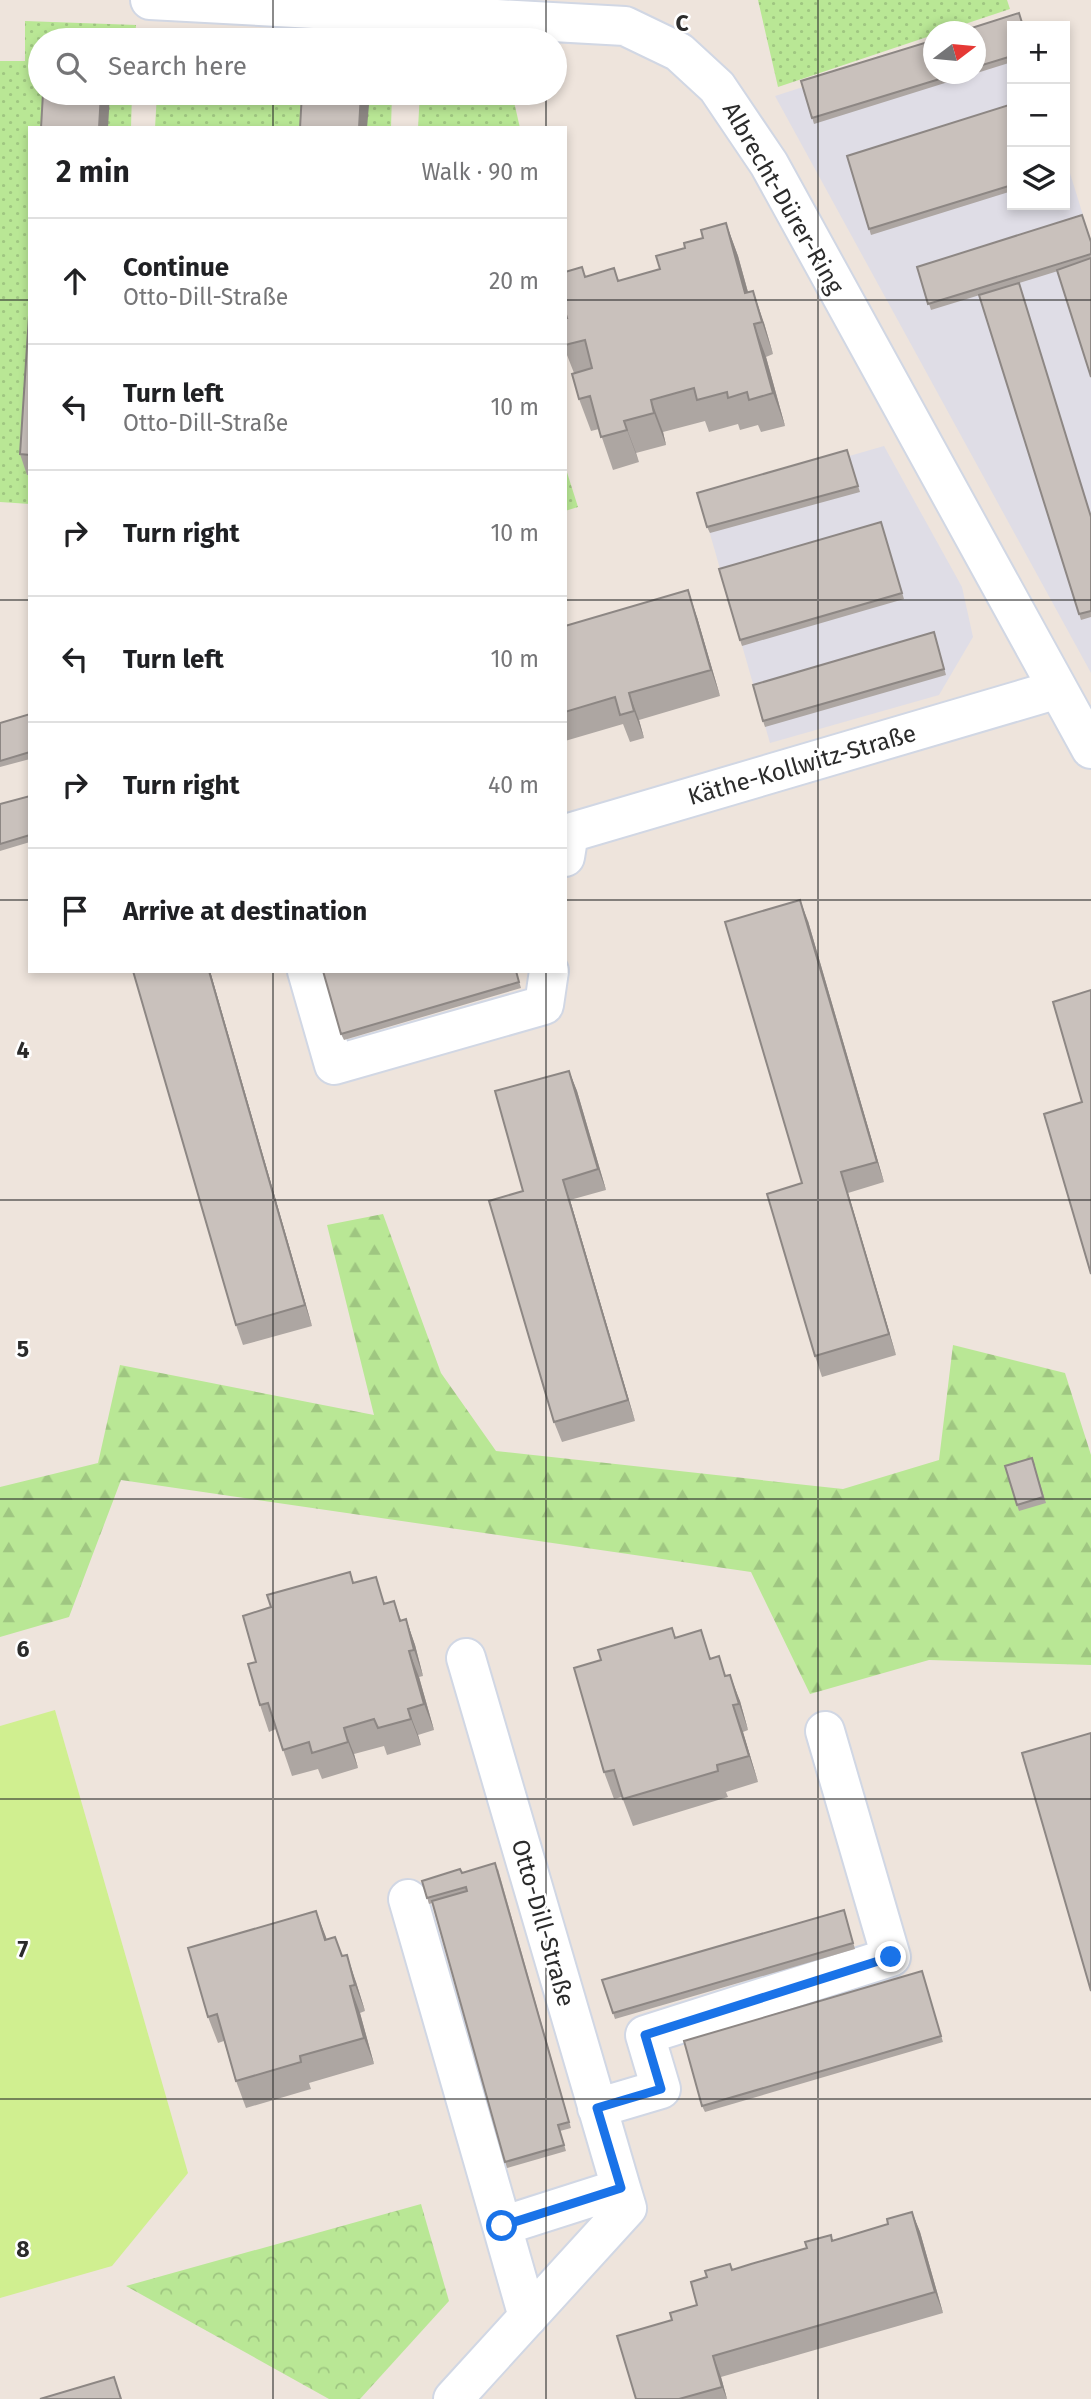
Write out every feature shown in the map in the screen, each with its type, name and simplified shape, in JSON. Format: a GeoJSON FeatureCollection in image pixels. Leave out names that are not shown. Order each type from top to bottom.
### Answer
{"type":"FeatureCollection","features":[{"type":"Feature","properties":{"kind":"street","name":"Albrecht-Dürer-Ring"},"geometry":{"type":"LineString","coordinates":[[150,0],[625,26],[679,52],[717,87],[769,164],[1091,749]]}},
{"type":"Feature","properties":{"kind":"street","name":"Käthe-Kollwitz-Straße"},"geometry":{"type":"LineString","coordinates":[[567,845],[569,833],[1058,690]]}},
{"type":"Feature","properties":{"kind":"street"},"geometry":{"type":"LineString","coordinates":[[308,973],[334,1065],[544,1005],[549,973]]}},
{"type":"Feature","properties":{"kind":"street","name":"Otto-Dill-Straße"},"geometry":{"type":"LineString","coordinates":[[453,2399],[627,2208],[466,1658]]}},
{"type":"Feature","properties":{"kind":"street"},"geometry":{"type":"LineString","coordinates":[[597,2108],[661,2089],[645,2035],[891,1957],[825,1731]]}},
{"type":"Feature","properties":{"kind":"street"},"geometry":{"type":"LineString","coordinates":[[408,1899],[528,2317]]}},
{"type":"Feature","properties":{"kind":"street"},"geometry":{"type":"LineString","coordinates":[[502,2226],[621,2188]]}},
{"type":"Feature","properties":{"kind":"shaded area"},"geometry":{"type":"Polygon","coordinates":[[[1007,23],[1007,210],[1070,210],[1070,173],[1091,241],[1091,673],[775,96],[803,87],[923,75],[923,84],[986,84],[986,30],[1007,23]]]}},
{"type":"Feature","properties":{"kind":"shaded area"},"geometry":{"type":"Polygon","coordinates":[[[884,446],[962,587],[973,637],[939,695],[770,743],[700,499],[884,446]]]}},
{"type":"Feature","properties":{"kind":"green space"},"geometry":{"type":"Polygon","coordinates":[[[758,0],[1007,0],[1010,9],[974,21],[923,21],[923,38],[778,87],[758,0]]]}},
{"type":"Feature","properties":{"kind":"green space"},"geometry":{"type":"Polygon","coordinates":[[[25,21],[136,25],[136,28],[28,28],[28,105],[132,105],[131,126],[28,126],[28,504],[0,502],[0,61],[25,61],[25,21]]]}},
{"type":"Feature","properties":{"kind":"green space"},"geometry":{"type":"Polygon","coordinates":[[[156,105],[392,105],[391,126],[155,126],[156,105]]]}},
{"type":"Feature","properties":{"kind":"green space"},"geometry":{"type":"Polygon","coordinates":[[[419,105],[515,105],[520,126],[418,126],[419,105]]]}},
{"type":"Feature","properties":{"kind":"green space"},"geometry":{"type":"Polygon","coordinates":[[[567,472],[578,507],[567,510],[567,472]]]}},
{"type":"Feature","properties":{"kind":"green space"},"geometry":{"type":"Polygon","coordinates":[[[383,1214],[441,1373],[496,1451],[843,1489],[939,1460],[953,1345],[1065,1373],[1091,1455],[1091,1665],[929,1660],[810,1694],[751,1572],[121,1480],[69,1617],[0,1637],[0,1487],[98,1463],[120,1365],[374,1415],[327,1225],[383,1214]]]}},
{"type":"Feature","properties":{"kind":"green space"},"geometry":{"type":"Polygon","coordinates":[[[55,1710],[188,2173],[112,2266],[0,2298],[0,1726],[55,1710]]]}},
{"type":"Feature","properties":{"kind":"green space"},"geometry":{"type":"Polygon","coordinates":[[[421,2204],[449,2301],[360,2399],[329,2399],[126,2286],[421,2204]]]}},
{"type":"Feature","properties":{"kind":"building"},"geometry":{"type":"Polygon","coordinates":[[[1019,13],[1021,21],[1007,21],[1007,58],[986,64],[986,23],[1019,13]]]}},
{"type":"Feature","properties":{"kind":"building"},"geometry":{"type":"Polygon","coordinates":[[[923,43],[923,84],[812,118],[801,81],[923,43]]]}},
{"type":"Feature","properties":{"kind":"building"},"geometry":{"type":"Polygon","coordinates":[[[42,105],[100,105],[99,126],[41,126],[42,105]]]}},
{"type":"Feature","properties":{"kind":"building"},"geometry":{"type":"Polygon","coordinates":[[[301,105],[360,105],[359,126],[300,126],[301,105]]]}},
{"type":"Feature","properties":{"kind":"building"},"geometry":{"type":"Polygon","coordinates":[[[1007,106],[1007,187],[869,229],[847,156],[1007,106]]]}},
{"type":"Feature","properties":{"kind":"building"},"geometry":{"type":"Polygon","coordinates":[[[1082,215],[1091,242],[1091,254],[928,304],[917,267],[1082,215]]]}},
{"type":"Feature","properties":{"kind":"building"},"geometry":{"type":"Polygon","coordinates":[[[726,223],[745,293],[753,291],[762,322],[754,324],[773,393],[749,400],[747,392],[728,398],[727,392],[697,400],[694,388],[651,400],[654,413],[624,421],[627,430],[601,437],[590,396],[579,399],[572,374],[592,368],[585,340],[567,344],[567,271],[582,267],[585,277],[614,268],[618,281],[660,269],[656,256],[685,248],[684,243],[703,238],[701,230],[726,223]]]}},
{"type":"Feature","properties":{"kind":"building"},"geometry":{"type":"Polygon","coordinates":[[[1091,258],[1091,377],[1057,270],[1091,258]]]}},
{"type":"Feature","properties":{"kind":"building"},"geometry":{"type":"Polygon","coordinates":[[[1019,283],[1091,517],[1091,611],[1079,614],[979,295],[1019,283]]]}},
{"type":"Feature","properties":{"kind":"building"},"geometry":{"type":"Polygon","coordinates":[[[28,331],[28,455],[20,454],[28,331]]]}},
{"type":"Feature","properties":{"kind":"building"},"geometry":{"type":"Polygon","coordinates":[[[847,450],[858,486],[707,527],[697,493],[847,450]]]}},
{"type":"Feature","properties":{"kind":"building"},"geometry":{"type":"Polygon","coordinates":[[[881,522],[902,593],[740,640],[719,569],[881,522]]]}},
{"type":"Feature","properties":{"kind":"building"},"geometry":{"type":"Polygon","coordinates":[[[688,590],[711,670],[629,693],[634,711],[620,715],[615,697],[567,711],[567,625],[688,590]]]}},
{"type":"Feature","properties":{"kind":"building"},"geometry":{"type":"Polygon","coordinates":[[[934,632],[944,669],[763,721],[753,685],[934,632]]]}},
{"type":"Feature","properties":{"kind":"building"},"geometry":{"type":"Polygon","coordinates":[[[28,715],[28,753],[0,761],[0,723],[28,715]]]}},
{"type":"Feature","properties":{"kind":"building"},"geometry":{"type":"Polygon","coordinates":[[[28,797],[28,836],[0,844],[0,804],[28,797]]]}},
{"type":"Feature","properties":{"kind":"building"},"geometry":{"type":"Polygon","coordinates":[[[800,900],[877,1162],[841,1172],[889,1334],[815,1356],[767,1194],[802,1183],[725,922],[800,900]]]}},
{"type":"Feature","properties":{"kind":"building"},"geometry":{"type":"Polygon","coordinates":[[[134,973],[210,973],[305,1305],[236,1325],[134,973]]]}},
{"type":"Feature","properties":{"kind":"building"},"geometry":{"type":"Polygon","coordinates":[[[324,973],[517,973],[519,982],[341,1034],[324,973]]]}},
{"type":"Feature","properties":{"kind":"building"},"geometry":{"type":"Polygon","coordinates":[[[1091,990],[1091,1274],[1044,1114],[1082,1102],[1053,1002],[1091,990]]]}},
{"type":"Feature","properties":{"kind":"building"},"geometry":{"type":"Polygon","coordinates":[[[569,1071],[598,1169],[563,1180],[628,1400],[554,1422],[489,1201],[523,1191],[495,1091],[569,1071]]]}},
{"type":"Feature","properties":{"kind":"building"},"geometry":{"type":"Polygon","coordinates":[[[1032,1458],[1043,1497],[1017,1505],[1005,1466],[1032,1458]]]}},
{"type":"Feature","properties":{"kind":"building"},"geometry":{"type":"Polygon","coordinates":[[[350,1572],[353,1583],[376,1577],[384,1604],[394,1601],[400,1621],[406,1619],[414,1650],[409,1651],[424,1704],[408,1709],[411,1719],[378,1728],[374,1719],[344,1728],[348,1742],[312,1753],[309,1742],[283,1750],[268,1703],[260,1705],[248,1664],[256,1662],[243,1616],[271,1607],[267,1595],[350,1572]]]}},
{"type":"Feature","properties":{"kind":"building"},"geometry":{"type":"Polygon","coordinates":[[[672,1628],[675,1638],[701,1630],[710,1659],[719,1656],[725,1676],[730,1675],[739,1704],[733,1705],[749,1756],[717,1765],[718,1771],[623,1799],[614,1770],[604,1772],[574,1668],[601,1660],[598,1650],[672,1628]]]}},
{"type":"Feature","properties":{"kind":"building"},"geometry":{"type":"Polygon","coordinates":[[[1091,1733],[1091,1991],[1022,1753],[1091,1733]]]}},
{"type":"Feature","properties":{"kind":"building"},"geometry":{"type":"Polygon","coordinates":[[[495,1863],[569,2122],[558,2125],[564,2145],[505,2162],[432,1901],[467,1891],[466,1887],[427,1898],[422,1881],[460,1869],[462,1873],[495,1863]]]}},
{"type":"Feature","properties":{"kind":"building"},"geometry":{"type":"Polygon","coordinates":[[[844,1910],[853,1943],[613,2013],[602,1980],[844,1910]]]}},
{"type":"Feature","properties":{"kind":"building"},"geometry":{"type":"Polygon","coordinates":[[[316,1911],[325,1940],[335,1937],[342,1956],[347,1955],[355,1985],[350,1986],[364,2038],[300,2056],[301,2062],[236,2081],[217,2014],[208,2017],[188,1948],[316,1911]]]}},
{"type":"Feature","properties":{"kind":"building"},"geometry":{"type":"Polygon","coordinates":[[[922,1971],[941,2036],[702,2106],[684,2041],[922,1971]]]}},
{"type":"Feature","properties":{"kind":"building"},"geometry":{"type":"Polygon","coordinates":[[[912,2212],[935,2292],[713,2356],[722,2387],[679,2399],[636,2399],[617,2336],[672,2320],[670,2313],[697,2305],[691,2282],[707,2277],[705,2271],[730,2264],[732,2270],[807,2248],[805,2242],[831,2235],[832,2241],[888,2224],[887,2219],[912,2212]]]}},
{"type":"Feature","properties":{"kind":"building"},"geometry":{"type":"Polygon","coordinates":[[[114,2377],[121,2399],[40,2399],[114,2377]]]}},
{"type":"Feature","properties":{"kind":"route"},"geometry":{"type":"LineString","coordinates":[[502,2226],[621,2188],[597,2108],[661,2089],[645,2035],[891,1957]]}}]}
